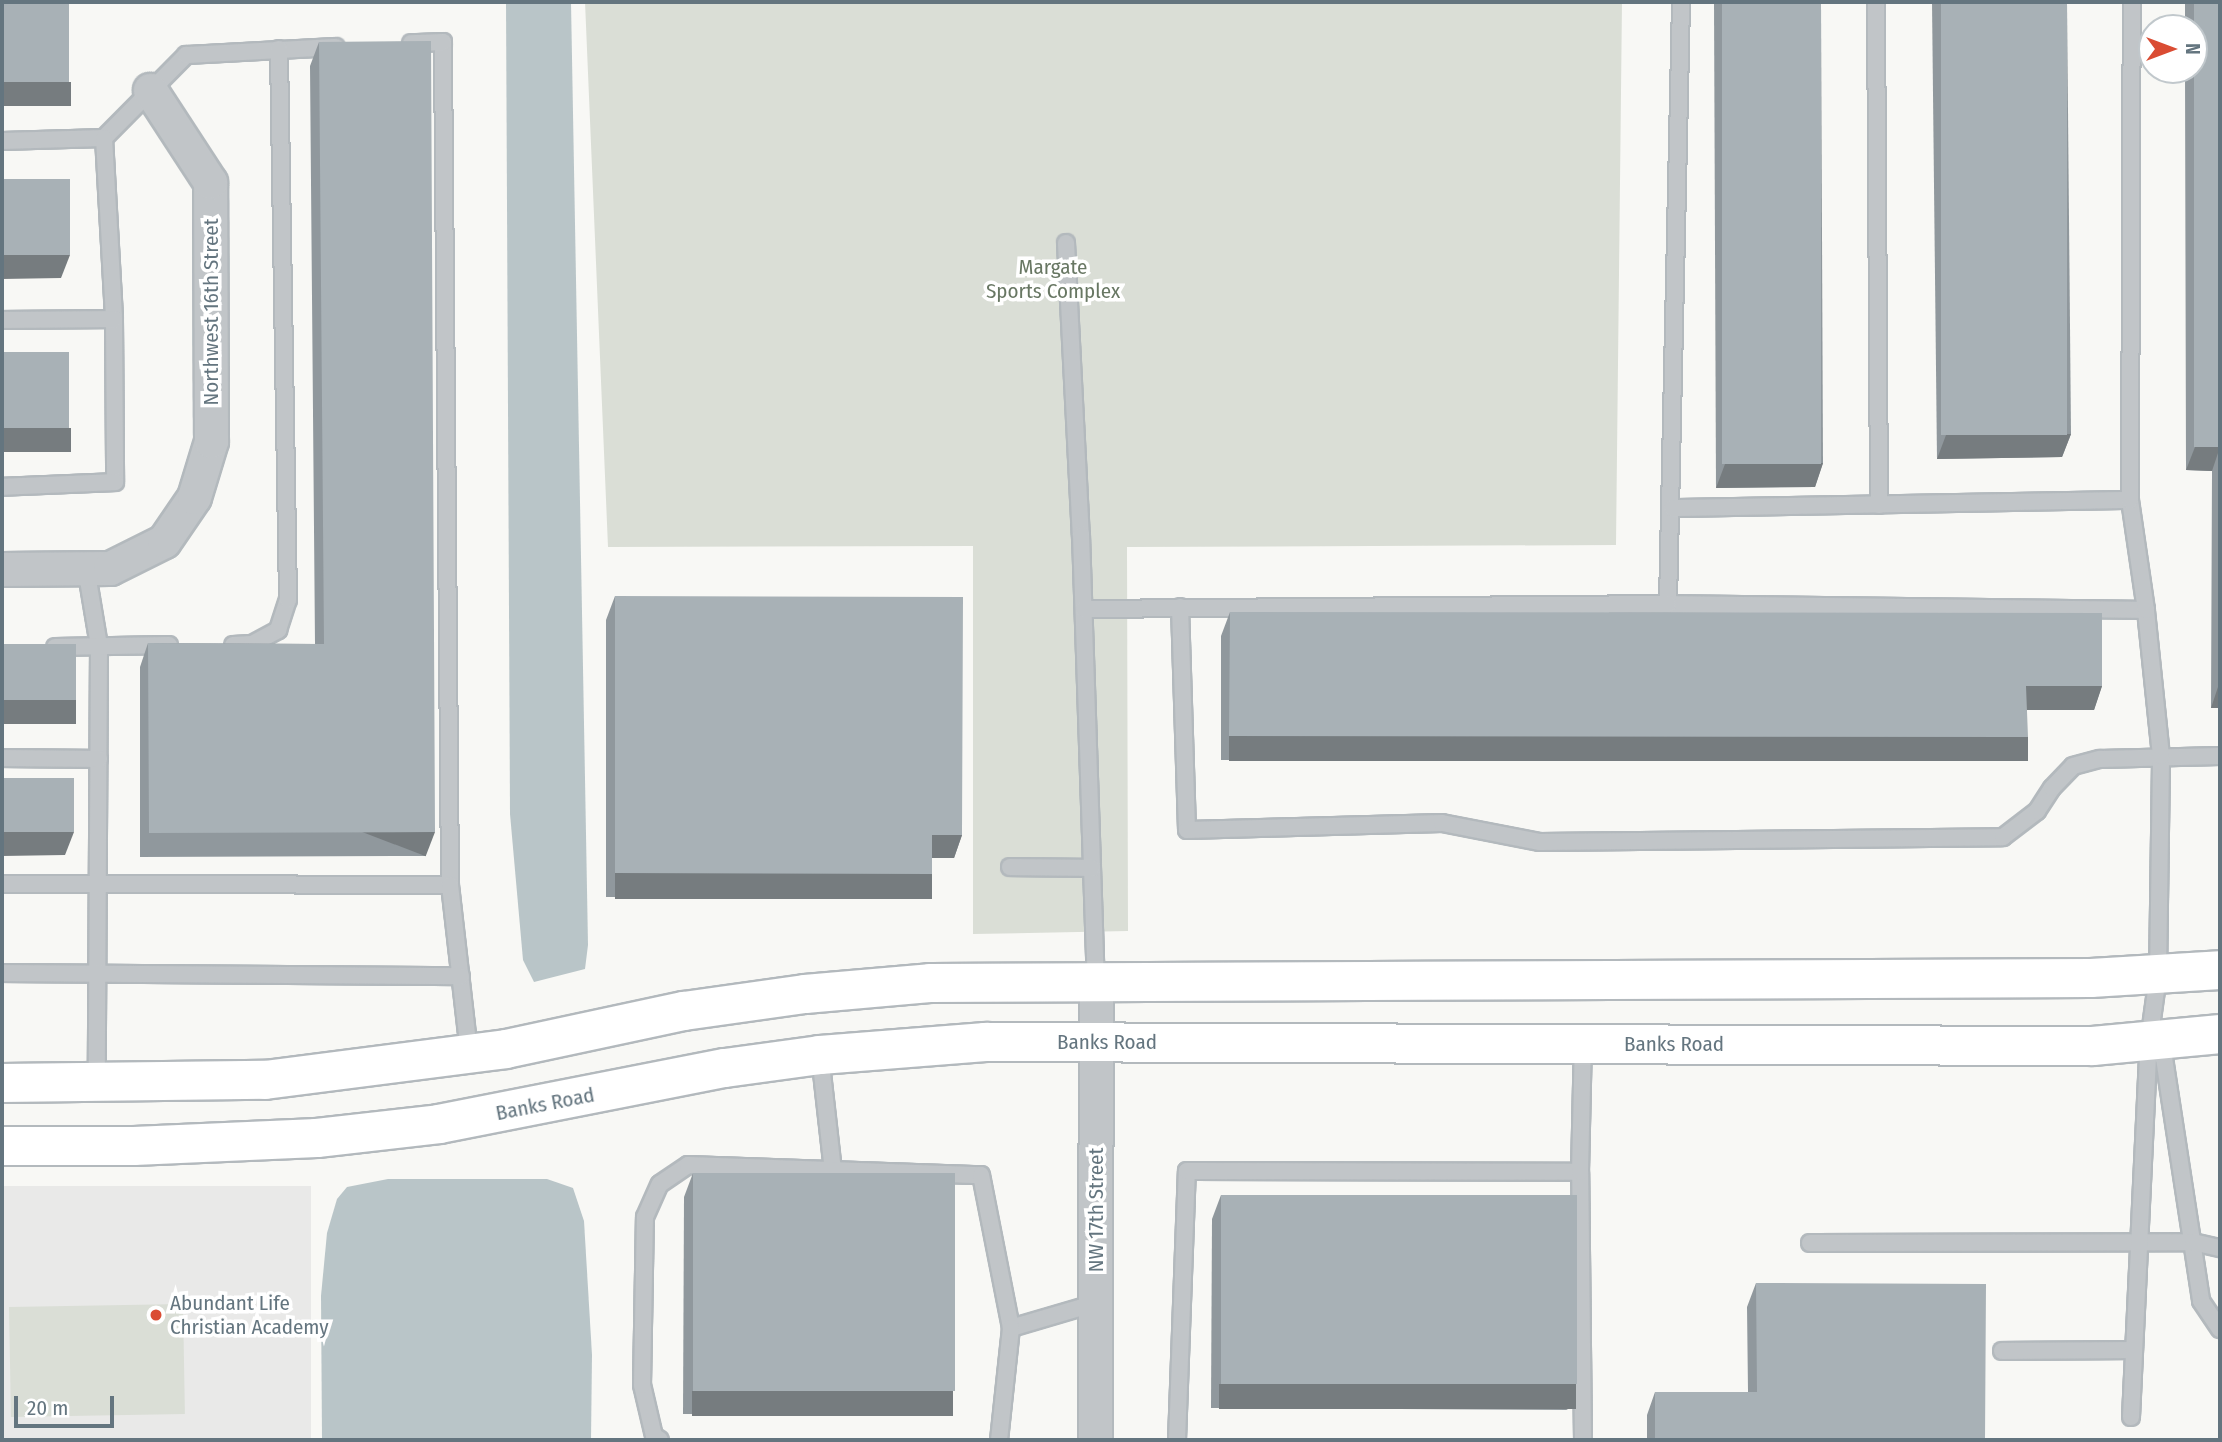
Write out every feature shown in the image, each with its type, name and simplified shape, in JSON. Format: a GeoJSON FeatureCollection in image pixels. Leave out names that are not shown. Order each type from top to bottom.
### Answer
{"type":"FeatureCollection","features":[{"type":"Feature","properties":{"kind":"street","name":"Northwest 16th Street"},"geometry":{"type":"LineString","coordinates":[[86,568],[110,568],[164,541],[194,498],[211,441],[210,183],[150,90]]}},
{"type":"Feature","properties":{"kind":"street"},"geometry":{"type":"LineString","coordinates":[[2,569],[86,568]]}},
{"type":"Feature","properties":{"kind":"street"},"geometry":{"type":"LineString","coordinates":[[2,1083],[265,1080],[469,1055],[684,1011],[805,995],[929,983],[2158,976],[2220,970]]}},
{"type":"Feature","properties":{"kind":"street","name":"NW 17th Street"},"geometry":{"type":"LineString","coordinates":[[1095,1440],[1096,981]]}},
{"type":"Feature","properties":{"kind":"street","name":"Banks Road"},"geometry":{"type":"LineString","coordinates":[[2,1146],[134,1146],[317,1138],[439,1124],[725,1068],[820,1055],[985,1042],[2093,1046],[2220,1034]]}},
{"type":"Feature","properties":{"kind":"lane"},"geometry":{"type":"LineString","coordinates":[[1668,604],[1681,2]]}},
{"type":"Feature","properties":{"kind":"lane"},"geometry":{"type":"LineString","coordinates":[[1876,2],[1879,505]]}},
{"type":"Feature","properties":{"kind":"lane"},"geometry":{"type":"LineString","coordinates":[[2131,1417],[2132,1349],[2140,1243],[2149,1041],[2158,976],[2161,756],[2146,610],[2130,500],[2133,2]]}},
{"type":"Feature","properties":{"kind":"lane"},"geometry":{"type":"LineString","coordinates":[[388,44],[443,41],[450,885],[469,1055]]}},
{"type":"Feature","properties":{"kind":"lane"},"geometry":{"type":"LineString","coordinates":[[2,141],[104,138],[186,55],[347,46]]}},
{"type":"Feature","properties":{"kind":"lane"},"geometry":{"type":"LineString","coordinates":[[210,645],[252,644],[278,630],[288,600],[279,50]]}},
{"type":"Feature","properties":{"kind":"lane"},"geometry":{"type":"LineString","coordinates":[[2,487],[115,482],[114,319],[104,138]]}},
{"type":"Feature","properties":{"kind":"lane"},"geometry":{"type":"LineString","coordinates":[[1066,243],[1084,609],[1096,981]]}},
{"type":"Feature","properties":{"kind":"lane"},"geometry":{"type":"LineString","coordinates":[[2,320],[114,319]]}},
{"type":"Feature","properties":{"kind":"lane"},"geometry":{"type":"LineString","coordinates":[[1672,508],[2130,500]]}},
{"type":"Feature","properties":{"kind":"lane"},"geometry":{"type":"LineString","coordinates":[[86,568],[99,646],[96,1083]]}},
{"type":"Feature","properties":{"kind":"lane"},"geometry":{"type":"LineString","coordinates":[[1084,609],[1668,604],[2146,610]]}},
{"type":"Feature","properties":{"kind":"lane"},"geometry":{"type":"LineString","coordinates":[[1180,607],[1187,830],[1442,823],[1540,842],[2003,837],[2037,811],[2052,788],[2073,766],[2100,759],[2220,755]]}},
{"type":"Feature","properties":{"kind":"lane"},"geometry":{"type":"LineString","coordinates":[[44,647],[182,645]]}},
{"type":"Feature","properties":{"kind":"lane"},"geometry":{"type":"LineString","coordinates":[[2,758],[99,759]]}},
{"type":"Feature","properties":{"kind":"lane"},"geometry":{"type":"LineString","coordinates":[[1010,867],[1092,868]]}},
{"type":"Feature","properties":{"kind":"lane"},"geometry":{"type":"LineString","coordinates":[[2,884],[450,885]]}},
{"type":"Feature","properties":{"kind":"lane"},"geometry":{"type":"LineString","coordinates":[[2,974],[461,976]]}},
{"type":"Feature","properties":{"kind":"lane"},"geometry":{"type":"LineString","coordinates":[[2149,1041],[2164,1058],[2201,1301],[2220,1329]]}},
{"type":"Feature","properties":{"kind":"lane"},"geometry":{"type":"LineString","coordinates":[[1583,1044],[1580,1172],[1583,1440]]}},
{"type":"Feature","properties":{"kind":"lane"},"geometry":{"type":"LineString","coordinates":[[820,1055],[833,1170]]}},
{"type":"Feature","properties":{"kind":"lane"},"geometry":{"type":"LineString","coordinates":[[660,1440],[654,1436],[642,1385],[645,1217],[660,1184],[688,1165],[981,1175],[1011,1328],[999,1440]]}},
{"type":"Feature","properties":{"kind":"lane"},"geometry":{"type":"LineString","coordinates":[[1177,1440],[1187,1171],[1580,1172]]}},
{"type":"Feature","properties":{"kind":"lane"},"geometry":{"type":"LineString","coordinates":[[1810,1243],[2193,1242],[2220,1248]]}},
{"type":"Feature","properties":{"kind":"lane"},"geometry":{"type":"LineString","coordinates":[[1011,1328],[1096,1303]]}},
{"type":"Feature","properties":{"kind":"lane"},"geometry":{"type":"LineString","coordinates":[[2002,1352],[2132,1349]]}},
{"type":"Feature","properties":{"kind":"shaded area"},"geometry":{"type":"Polygon","coordinates":[[[506,2],[571,2],[588,945],[585,969],[534,982],[523,960],[510,814],[506,2]]]}},
{"type":"Feature","properties":{"kind":"shaded area"},"geometry":{"type":"Polygon","coordinates":[[[388,1179],[547,1179],[573,1188],[584,1221],[592,1355],[591,1440],[322,1440],[321,1296],[327,1233],[337,1199],[347,1187],[388,1179]]]}},
{"type":"Feature","properties":{"kind":"shaded area","name":"Abundant Life Christian Academy"},"geometry":{"type":"Polygon","coordinates":[[[2,1186],[311,1186],[311,1440],[2,1440],[2,1186]]]}},
{"type":"Feature","properties":{"kind":"green space","name":"Margate Sports Complex"},"geometry":{"type":"Polygon","coordinates":[[[585,2],[1622,2],[1616,545],[1127,547],[1128,931],[973,934],[973,546],[608,547],[585,2]]]}},
{"type":"Feature","properties":{"kind":"green space"},"geometry":{"type":"Polygon","coordinates":[[[183,1304],[185,1414],[11,1417],[9,1307],[183,1304]]]}},
{"type":"Feature","properties":{"kind":"building"},"geometry":{"type":"Polygon","coordinates":[[[1722,2],[1821,2],[1821,464],[1722,464],[1722,2]]]}},
{"type":"Feature","properties":{"kind":"building"},"geometry":{"type":"Polygon","coordinates":[[[1941,2],[2067,2],[2067,435],[1941,435],[1941,2]]]}},
{"type":"Feature","properties":{"kind":"building"},"geometry":{"type":"Polygon","coordinates":[[[2194,2],[2220,2],[2220,447],[2194,447],[2194,84],[2208,84],[2208,14],[2194,14],[2194,2]]]}},
{"type":"Feature","properties":{"kind":"building"},"geometry":{"type":"Polygon","coordinates":[[[2,4],[69,4],[69,82],[2,82],[2,4]]]}},
{"type":"Feature","properties":{"kind":"building"},"geometry":{"type":"Polygon","coordinates":[[[431,41],[435,832],[149,833],[148,643],[324,644],[319,42],[431,41]]]}},
{"type":"Feature","properties":{"kind":"building"},"geometry":{"type":"Polygon","coordinates":[[[2,179],[70,179],[70,255],[2,255],[2,179]]]}},
{"type":"Feature","properties":{"kind":"building"},"geometry":{"type":"Polygon","coordinates":[[[2,352],[69,352],[69,428],[2,428],[2,352]]]}},
{"type":"Feature","properties":{"kind":"building"},"geometry":{"type":"Polygon","coordinates":[[[2220,453],[2220,684],[2219,684],[2220,453]]]}},
{"type":"Feature","properties":{"kind":"building"},"geometry":{"type":"Polygon","coordinates":[[[615,596],[963,597],[962,835],[932,835],[932,874],[615,873],[615,596]]]}},
{"type":"Feature","properties":{"kind":"building"},"geometry":{"type":"Polygon","coordinates":[[[1230,612],[2102,613],[2102,686],[2026,686],[2028,737],[1229,736],[1230,612]]]}},
{"type":"Feature","properties":{"kind":"building"},"geometry":{"type":"Polygon","coordinates":[[[2,644],[76,644],[76,700],[2,700],[2,644]]]}},
{"type":"Feature","properties":{"kind":"building"},"geometry":{"type":"Polygon","coordinates":[[[2,778],[74,778],[74,832],[2,832],[2,778]]]}},
{"type":"Feature","properties":{"kind":"building"},"geometry":{"type":"Polygon","coordinates":[[[693,1173],[955,1173],[955,1391],[693,1391],[693,1173]]]}},
{"type":"Feature","properties":{"kind":"building"},"geometry":{"type":"Polygon","coordinates":[[[1221,1195],[1577,1195],[1577,1384],[1221,1384],[1221,1195]]]}},
{"type":"Feature","properties":{"kind":"building"},"geometry":{"type":"Polygon","coordinates":[[[1756,1283],[1986,1284],[1985,1440],[1655,1440],[1655,1392],[1757,1392],[1756,1283]]]}},
{"type":"Feature","properties":{"kind":"place","name":"Abundant Life Christian Academy"},"geometry":{"type":"Point","coordinates":[156,1315]}}]}
